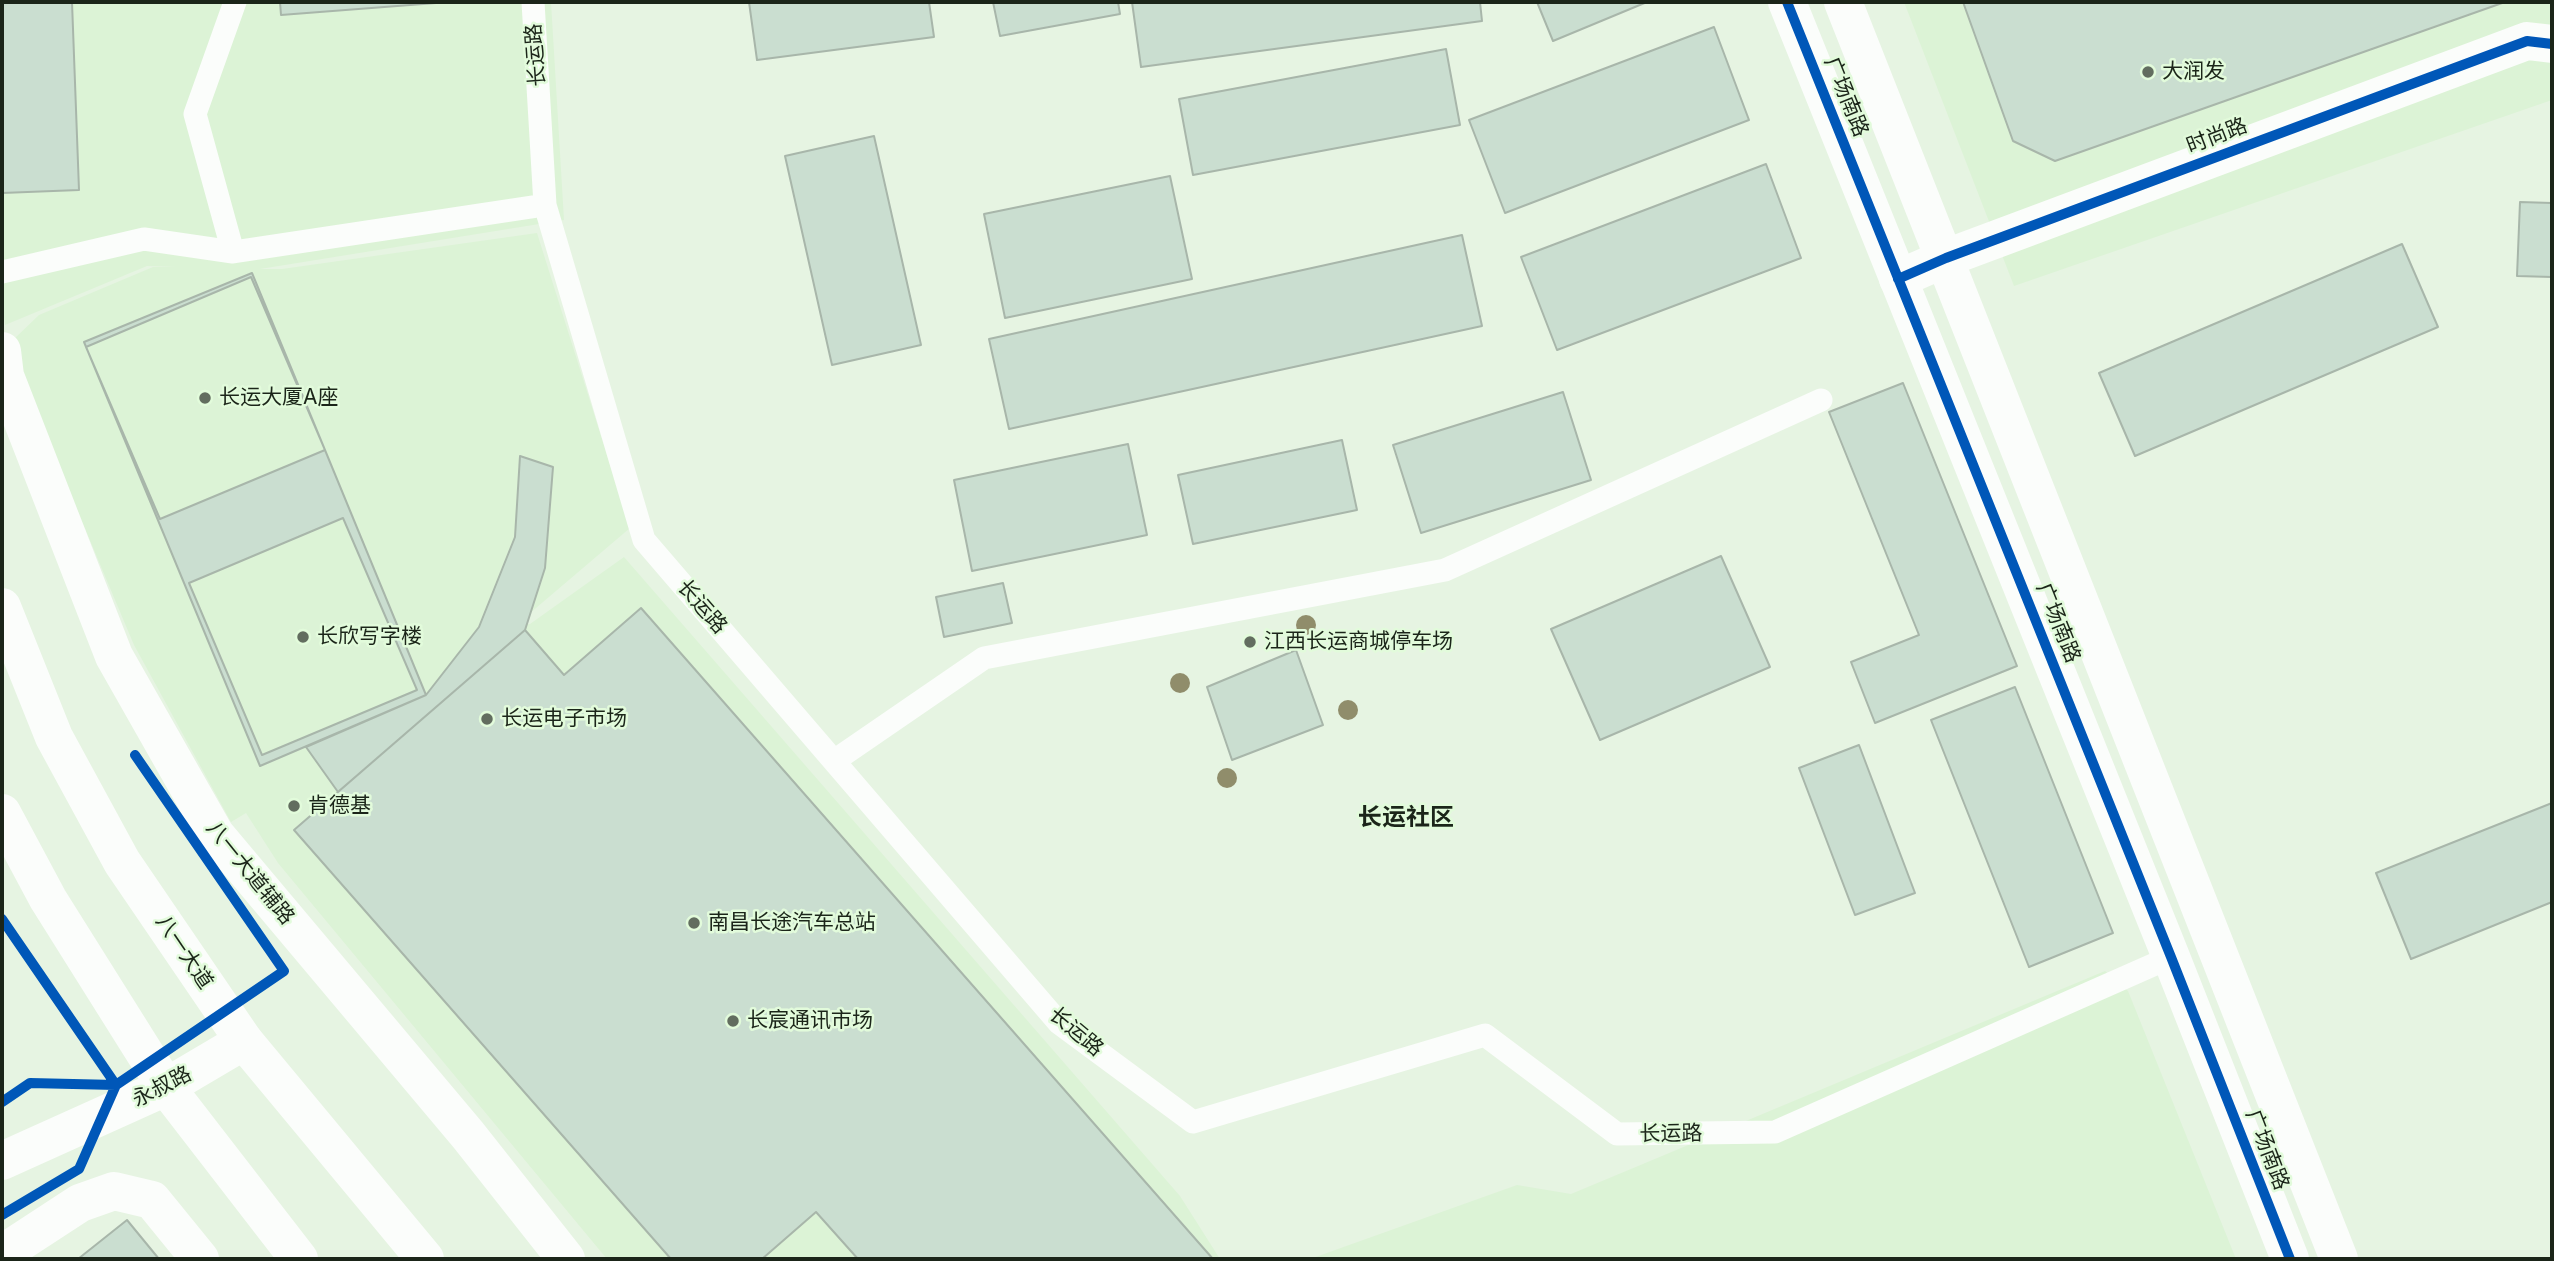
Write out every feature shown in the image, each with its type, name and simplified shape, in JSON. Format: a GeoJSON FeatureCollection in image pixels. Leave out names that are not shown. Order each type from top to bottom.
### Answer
{"type":"FeatureCollection","features":[{"type":"Feature","properties":{"kind":"main road","name":"广场南路"},"geometry":{"type":"LineString","coordinates":[[1787,2],[2290,1259]]}},
{"type":"Feature","properties":{"kind":"main road"},"geometry":{"type":"LineString","coordinates":[[1843,2],[2339,1259]]}},
{"type":"Feature","properties":{"kind":"main road","name":"时尚路"},"geometry":{"type":"LineString","coordinates":[[1898,279],[1946,258],[2527,41],[2552,44]]}},
{"type":"Feature","properties":{"kind":"main road","name":"八一大道辅路"},"geometry":{"type":"LineString","coordinates":[[2,351],[5,376],[114,656],[215,834],[468,1135],[566,1259]]}},
{"type":"Feature","properties":{"kind":"main road","name":"八一大道"},"geometry":{"type":"LineString","coordinates":[[2,607],[54,737],[122,862],[244,1041],[425,1259]]}},
{"type":"Feature","properties":{"kind":"main road"},"geometry":{"type":"LineString","coordinates":[[2,813],[48,899],[166,1087],[299,1259]]}},
{"type":"Feature","properties":{"kind":"main road","name":"永叔路"},"geometry":{"type":"LineString","coordinates":[[2,1161],[166,1087],[244,1041]]}},
{"type":"Feature","properties":{"kind":"main road"},"geometry":{"type":"LineString","coordinates":[[2,1254],[80,1203],[114,1191],[152,1200],[200,1259]]}},
{"type":"Feature","properties":{"kind":"lane"},"geometry":{"type":"LineString","coordinates":[[233,252],[195,114],[234,2]]}},
{"type":"Feature","properties":{"kind":"lane","name":"长运路"},"geometry":{"type":"LineString","coordinates":[[533,2],[545,205],[643,540],[1059,1023],[1193,1122],[1485,1035],[1617,1134],[1775,1132],[2171,957]]}},
{"type":"Feature","properties":{"kind":"lane"},"geometry":{"type":"LineString","coordinates":[[2,272],[144,239],[233,252],[545,205]]}},
{"type":"Feature","properties":{"kind":"lane"},"geometry":{"type":"LineString","coordinates":[[834,761],[984,657],[1445,570],[1821,400]]}},
{"type":"Feature","properties":{"kind":"shaded area","name":"长运电子市场"},"geometry":{"type":"Polygon","coordinates":[[[2,2],[551,2],[564,220],[260,269],[282,269],[537,233],[630,528],[516,625],[530,624],[624,557],[1180,1196],[1220,1259],[607,1259],[278,863],[246,813],[231,822],[134,645],[17,367],[14,339],[39,315],[153,267],[176,267],[147,266],[5,325],[2,299],[2,2]]]}},
{"type":"Feature","properties":{"kind":"shaded area"},"geometry":{"type":"Polygon","coordinates":[[[1904,2],[2552,2],[2552,100],[2014,286],[1904,2]]]}},
{"type":"Feature","properties":{"kind":"shaded area"},"geometry":{"type":"Polygon","coordinates":[[[2105,971],[2128,991],[2236,1259],[1310,1259],[1517,1185],[1571,1194],[2105,971]]]}},
{"type":"Feature","properties":{"kind":"building"},"geometry":{"type":"Polygon","coordinates":[[[2,2],[72,2],[79,190],[2,193],[2,2]]]}},
{"type":"Feature","properties":{"kind":"building"},"geometry":{"type":"Polygon","coordinates":[[[280,2],[436,2],[436,3],[281,15],[280,2]]]}},
{"type":"Feature","properties":{"kind":"building"},"geometry":{"type":"Polygon","coordinates":[[[749,2],[929,2],[934,37],[757,60],[749,2]]]}},
{"type":"Feature","properties":{"kind":"building"},"geometry":{"type":"Polygon","coordinates":[[[993,2],[1118,2],[1120,14],[1000,36],[993,2]]]}},
{"type":"Feature","properties":{"kind":"building"},"geometry":{"type":"Polygon","coordinates":[[[1132,2],[1480,2],[1482,21],[1141,67],[1132,2]]]}},
{"type":"Feature","properties":{"kind":"building"},"geometry":{"type":"Polygon","coordinates":[[[1537,2],[1647,2],[1553,41],[1537,2]]]}},
{"type":"Feature","properties":{"kind":"building","name":"大润发"},"geometry":{"type":"Polygon","coordinates":[[[1963,2],[2505,2],[2055,161],[2013,141],[1963,2]]]}},
{"type":"Feature","properties":{"kind":"building"},"geometry":{"type":"Polygon","coordinates":[[[1714,27],[1749,120],[1505,213],[1469,120],[1714,27]]]}},
{"type":"Feature","properties":{"kind":"building"},"geometry":{"type":"Polygon","coordinates":[[[1446,49],[1460,125],[1193,175],[1179,99],[1446,49]]]}},
{"type":"Feature","properties":{"kind":"building"},"geometry":{"type":"Polygon","coordinates":[[[874,136],[921,345],[832,365],[785,156],[874,136]]]}},
{"type":"Feature","properties":{"kind":"building"},"geometry":{"type":"Polygon","coordinates":[[[1766,164],[1801,258],[1557,350],[1521,257],[1766,164]]]}},
{"type":"Feature","properties":{"kind":"building"},"geometry":{"type":"Polygon","coordinates":[[[1170,176],[1192,279],[1005,318],[984,214],[1170,176]]]}},
{"type":"Feature","properties":{"kind":"building"},"geometry":{"type":"Polygon","coordinates":[[[2520,202],[2552,203],[2552,277],[2517,276],[2520,202]]]}},
{"type":"Feature","properties":{"kind":"building"},"geometry":{"type":"Polygon","coordinates":[[[1462,235],[1482,326],[1009,429],[989,339],[1462,235]]]}},
{"type":"Feature","properties":{"kind":"building"},"geometry":{"type":"Polygon","coordinates":[[[2402,244],[2438,327],[2135,456],[2099,373],[2402,244]]]}},
{"type":"Feature","properties":{"kind":"building"},"geometry":{"type":"Polygon","coordinates":[[[252,273],[426,695],[260,766],[84,342],[252,273]]]}},
{"type":"Feature","properties":{"kind":"building","name":"长运大厦A座"},"geometry":{"type":"Polygon","coordinates":[[[251,277],[325,450],[160,519],[86,347],[251,277]]]}},
{"type":"Feature","properties":{"kind":"building"},"geometry":{"type":"Polygon","coordinates":[[[1903,383],[2017,666],[1875,723],[1851,662],[1919,635],[1829,412],[1903,383]]]}},
{"type":"Feature","properties":{"kind":"building"},"geometry":{"type":"Polygon","coordinates":[[[1563,392],[1591,480],[1421,533],[1393,445],[1563,392]]]}},
{"type":"Feature","properties":{"kind":"building"},"geometry":{"type":"Polygon","coordinates":[[[1342,440],[1357,510],[1193,544],[1178,475],[1342,440]]]}},
{"type":"Feature","properties":{"kind":"building"},"geometry":{"type":"Polygon","coordinates":[[[1128,444],[1147,535],[972,571],[954,480],[1128,444]]]}},
{"type":"Feature","properties":{"kind":"building"},"geometry":{"type":"Polygon","coordinates":[[[520,456],[553,467],[545,568],[525,630],[338,792],[306,747],[426,695],[479,627],[515,537],[520,456]]]}},
{"type":"Feature","properties":{"kind":"building","name":"长欣写字楼"},"geometry":{"type":"Polygon","coordinates":[[[343,518],[417,690],[262,755],[189,583],[343,518]]]}},
{"type":"Feature","properties":{"kind":"building"},"geometry":{"type":"Polygon","coordinates":[[[1721,556],[1770,667],[1600,740],[1551,629],[1721,556]]]}},
{"type":"Feature","properties":{"kind":"building"},"geometry":{"type":"Polygon","coordinates":[[[1003,583],[1012,623],[944,637],[936,597],[1003,583]]]}},
{"type":"Feature","properties":{"kind":"building","name":"长运电子市场"},"geometry":{"type":"Polygon","coordinates":[[[641,608],[1213,1259],[858,1259],[816,1212],[762,1259],[671,1259],[294,830],[525,630],[564,675],[641,608]]]}},
{"type":"Feature","properties":{"kind":"building"},"geometry":{"type":"Polygon","coordinates":[[[1296,650],[1323,725],[1232,760],[1207,687],[1296,650]]]}},
{"type":"Feature","properties":{"kind":"building"},"geometry":{"type":"Polygon","coordinates":[[[2015,687],[2113,933],[2029,967],[1931,720],[2015,687]]]}},
{"type":"Feature","properties":{"kind":"building"},"geometry":{"type":"Polygon","coordinates":[[[1859,745],[1915,893],[1855,915],[1799,768],[1859,745]]]}},
{"type":"Feature","properties":{"kind":"building"},"geometry":{"type":"Polygon","coordinates":[[[2552,803],[2552,902],[2411,959],[2376,873],[2552,803]]]}},
{"type":"Feature","properties":{"kind":"building"},"geometry":{"type":"Polygon","coordinates":[[[127,1220],[159,1259],[78,1259],[127,1220]]]}},
{"type":"Feature","properties":{"kind":"cycle path"},"geometry":{"type":"LineString","coordinates":[[1787,2],[2290,1259]]}},
{"type":"Feature","properties":{"kind":"cycle path"},"geometry":{"type":"LineString","coordinates":[[1898,279],[1946,258],[2527,41],[2552,44]]}},
{"type":"Feature","properties":{"kind":"cycle path"},"geometry":{"type":"LineString","coordinates":[[116,1085],[284,971],[135,755]]}},
{"type":"Feature","properties":{"kind":"cycle path"},"geometry":{"type":"LineString","coordinates":[[2,919],[116,1085]]}},
{"type":"Feature","properties":{"kind":"cycle path"},"geometry":{"type":"LineString","coordinates":[[2,1102],[30,1083],[116,1085]]}},
{"type":"Feature","properties":{"kind":"cycle path"},"geometry":{"type":"LineString","coordinates":[[2,1215],[79,1169],[116,1085]]}},
{"type":"Feature","properties":{"kind":"place","name":"大润发"},"geometry":{"type":"Point","coordinates":[2148,72]}},
{"type":"Feature","properties":{"kind":"place","name":"长运大厦A座"},"geometry":{"type":"Point","coordinates":[205,398]}},
{"type":"Feature","properties":{"kind":"place","name":"长欣写字楼"},"geometry":{"type":"Point","coordinates":[303,637]}},
{"type":"Feature","properties":{"kind":"place","name":"江西长运商城停车场"},"geometry":{"type":"Point","coordinates":[1250,642]}},
{"type":"Feature","properties":{"kind":"place","name":"长运电子市场"},"geometry":{"type":"Point","coordinates":[487,719]}},
{"type":"Feature","properties":{"kind":"place","name":"肯德基"},"geometry":{"type":"Point","coordinates":[294,806]}},
{"type":"Feature","properties":{"kind":"place","name":"南昌长途汽车总站"},"geometry":{"type":"Point","coordinates":[694,923]}},
{"type":"Feature","properties":{"kind":"place","name":"长宸通讯市场"},"geometry":{"type":"Point","coordinates":[733,1021]}},
{"type":"Feature","properties":{"kind":"district","name":"长运社区"},"geometry":{"type":"Point","coordinates":[1406,818]}}]}
